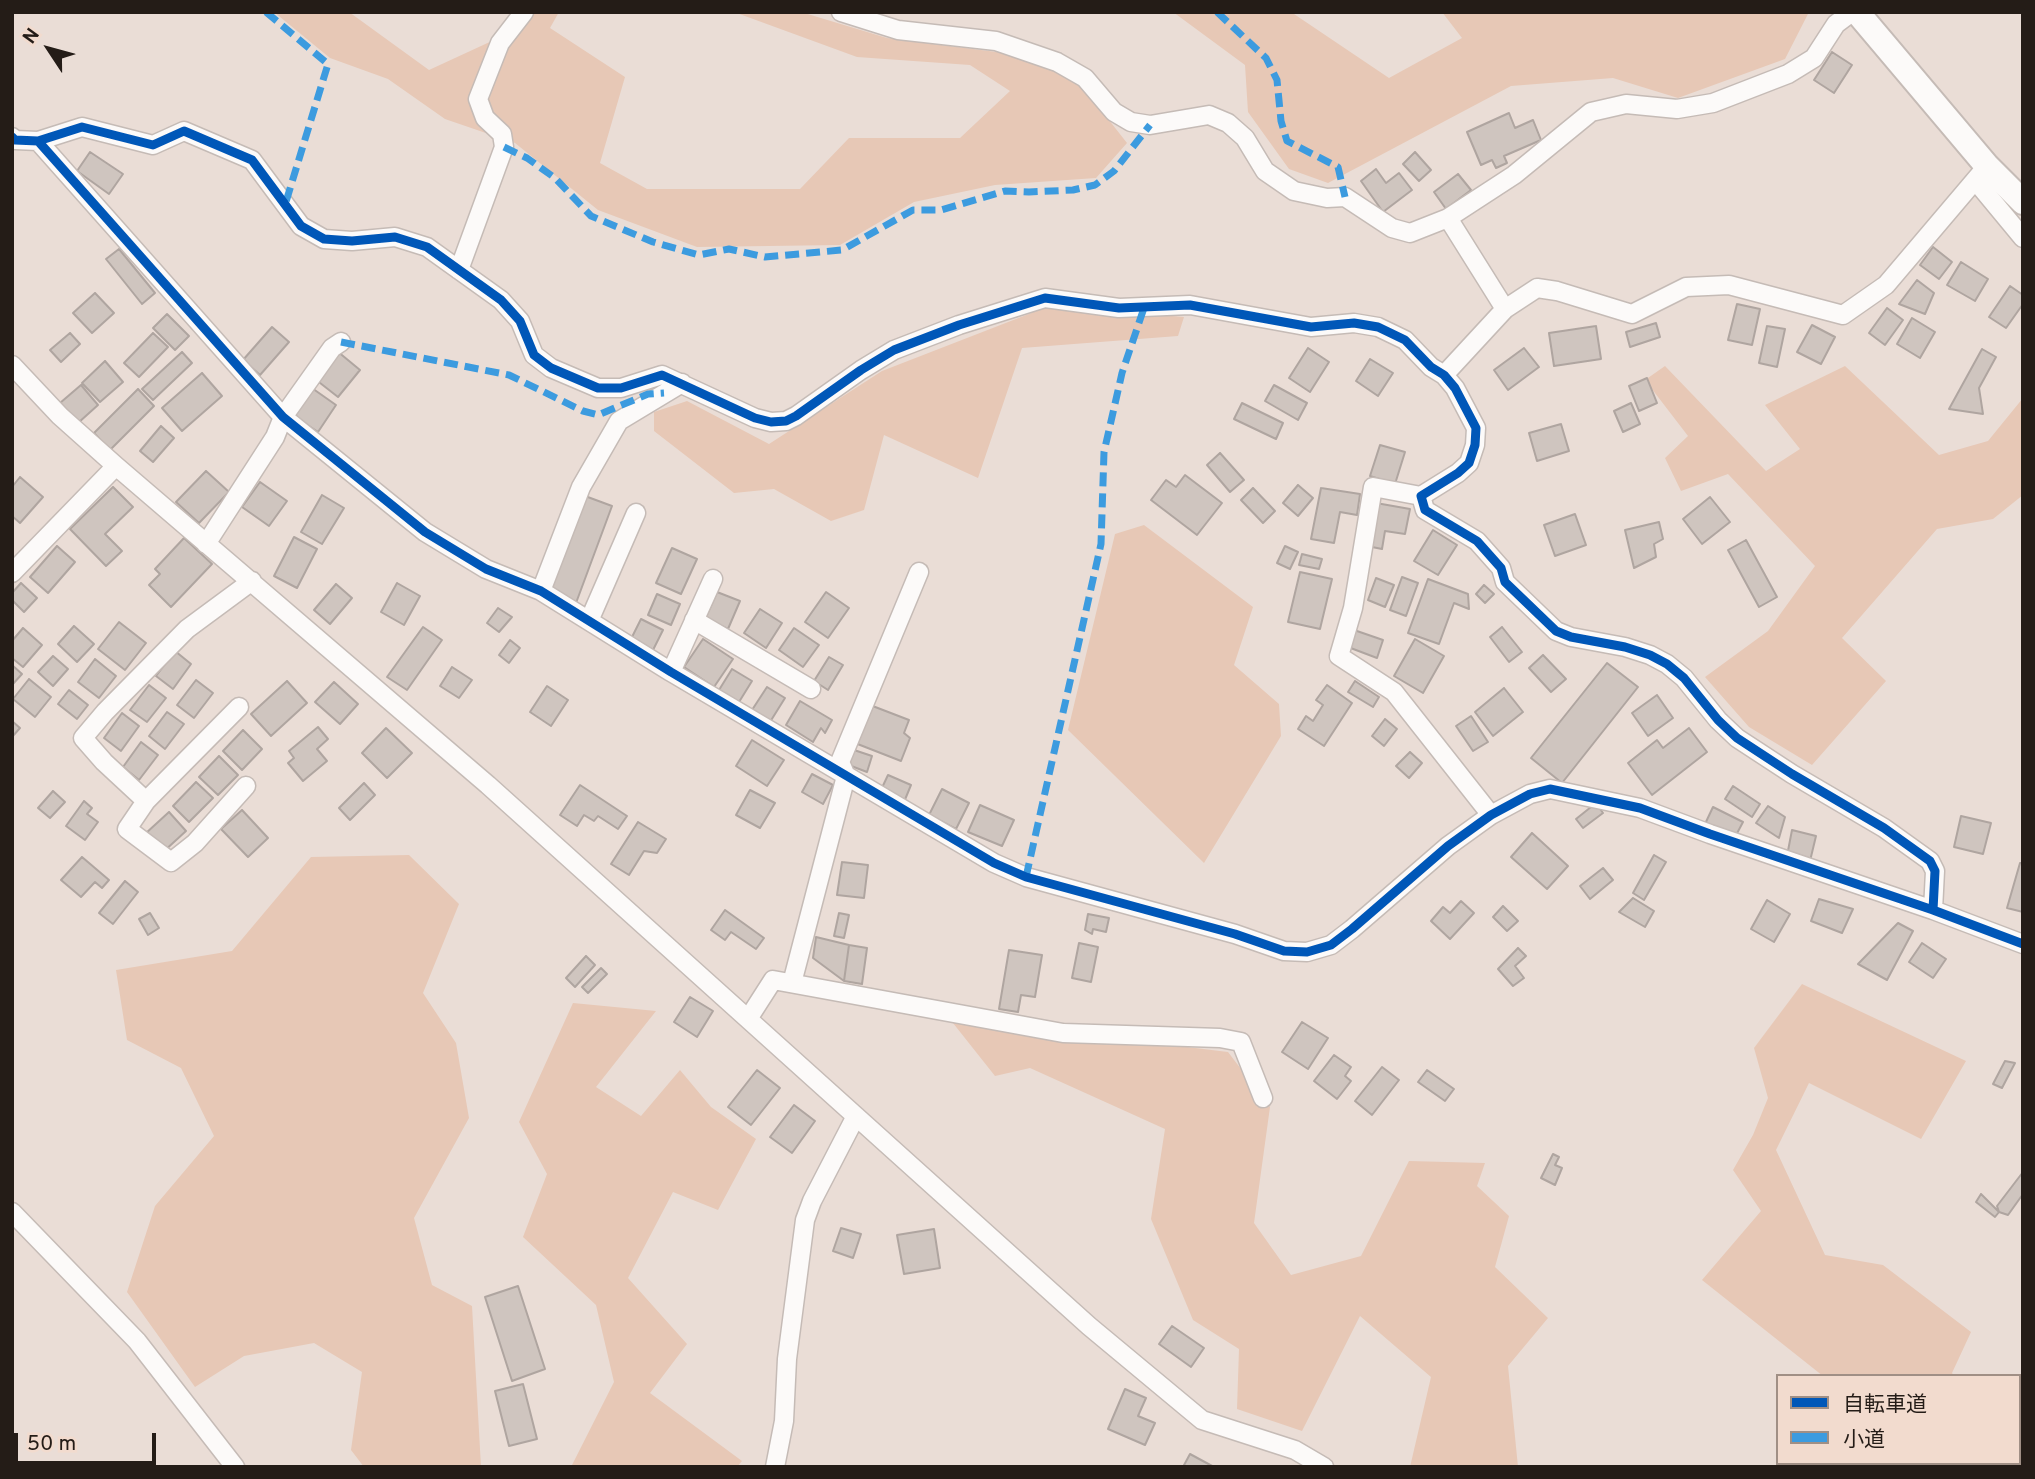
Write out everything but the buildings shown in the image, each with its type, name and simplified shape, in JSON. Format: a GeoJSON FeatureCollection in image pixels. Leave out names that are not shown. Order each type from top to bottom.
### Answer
{"type":"FeatureCollection","features":[{"type":"Feature","properties":{"kind":"street"},"geometry":{"type":"LineString","coordinates":[[459,270],[504,146],[502,134],[485,118],[478,99],[500,43],[524,12]]}},
{"type":"Feature","properties":{"kind":"street"},"geometry":{"type":"LineString","coordinates":[[841,12],[898,30],[996,41],[1057,62],[1085,78],[1114,112],[1131,122],[1150,125],[1209,115],[1228,123],[1245,138],[1265,171],[1294,191],[1327,198],[1346,197],[1392,229],[1410,233],[1448,218],[1514,175],[1591,112],[1626,104],[1677,109],[1713,103],[1788,74],[1814,58],[1836,24],[1854,12],[1981,173],[2023,238]]}},
{"type":"Feature","properties":{"kind":"street"},"geometry":{"type":"LineString","coordinates":[[12,138],[37,141],[82,127],[153,145],[184,131],[252,160],[301,226],[324,239],[352,241],[395,237],[427,247],[501,300],[520,321],[534,355],[551,368],[598,388],[621,388],[662,375],[755,418],[771,422],[786,421],[796,416],[894,350],[959,324],[1045,298],[1119,308],[1190,305],[1311,327],[1354,323],[1378,327],[1405,340],[1455,388],[1476,428],[1475,445],[1469,463],[1421,496],[1373,487],[1353,608],[1339,656],[1394,692],[1491,815]]}},
{"type":"Feature","properties":{"kind":"street"},"geometry":{"type":"LineString","coordinates":[[37,141],[283,417],[425,532],[486,569],[541,592],[994,863],[1026,877],[1235,934],[1284,951],[1307,952],[1331,945],[1448,846],[1491,815],[1530,794],[1550,789],[1628,805],[1933,910],[2023,944]]}},
{"type":"Feature","properties":{"kind":"street"},"geometry":{"type":"LineString","coordinates":[[1981,173],[2023,202]]}},
{"type":"Feature","properties":{"kind":"street"},"geometry":{"type":"LineString","coordinates":[[1444,375],[1505,309],[1537,288],[1557,291],[1632,314],[1686,287],[1729,285],[1843,316],[1886,285],[1981,173]]}},
{"type":"Feature","properties":{"kind":"street"},"geometry":{"type":"LineString","coordinates":[[1448,218],[1505,309]]}},
{"type":"Feature","properties":{"kind":"street"},"geometry":{"type":"LineString","coordinates":[[206,544],[275,437],[283,417],[332,348],[341,342]]}},
{"type":"Feature","properties":{"kind":"street"},"geometry":{"type":"LineString","coordinates":[[12,365],[61,416],[116,466],[488,785],[1089,1326],[1202,1420],[1295,1450],[1324,1467]]}},
{"type":"Feature","properties":{"kind":"street"},"geometry":{"type":"LineString","coordinates":[[541,592],[581,487],[619,421],[682,383]]}},
{"type":"Feature","properties":{"kind":"street"},"geometry":{"type":"LineString","coordinates":[[12,573],[116,466]]}},
{"type":"Feature","properties":{"kind":"street"},"geometry":{"type":"LineString","coordinates":[[1421,496],[1426,510],[1477,541],[1501,568],[1505,582],[1556,631],[1571,637],[1625,647],[1667,664],[1684,678],[1718,720],[1737,738],[1884,828],[1930,860],[1936,871],[1933,910]]}},
{"type":"Feature","properties":{"kind":"street"},"geometry":{"type":"LineString","coordinates":[[589,621],[636,513]]}},
{"type":"Feature","properties":{"kind":"street"},"geometry":{"type":"LineString","coordinates":[[792,984],[846,776],[840,762],[919,572]]}},
{"type":"Feature","properties":{"kind":"street"},"geometry":{"type":"LineString","coordinates":[[671,672],[713,579]]}},
{"type":"Feature","properties":{"kind":"street"},"geometry":{"type":"LineString","coordinates":[[146,801],[104,762],[83,738],[187,629],[252,581]]}},
{"type":"Feature","properties":{"kind":"street"},"geometry":{"type":"LineString","coordinates":[[694,620],[811,689]]}},
{"type":"Feature","properties":{"kind":"street"},"geometry":{"type":"LineString","coordinates":[[239,707],[146,801],[127,829],[171,862],[195,843],[246,786]]}},
{"type":"Feature","properties":{"kind":"street"},"geometry":{"type":"LineString","coordinates":[[748,1019],[773,980],[1063,1033],[1220,1038],[1241,1042],[1263,1098]]}},
{"type":"Feature","properties":{"kind":"street"},"geometry":{"type":"LineString","coordinates":[[775,1467],[784,1421],[787,1359],[805,1220],[812,1200],[856,1116]]}},
{"type":"Feature","properties":{"kind":"street"},"geometry":{"type":"LineString","coordinates":[[12,1213],[137,1341],[235,1467]]}},
{"type":"Feature","properties":{"kind":"shaded area"},"geometry":{"type":"Polygon","coordinates":[[[274,12],[349,12],[429,70],[494,40],[516,12],[559,12],[550,28],[625,77],[600,163],[647,189],[800,189],[849,138],[960,138],[1010,91],[970,65],[857,57],[734,12],[801,12],[887,38],[1012,54],[1075,77],[1127,143],[1096,178],[995,185],[914,202],[840,245],[697,247],[598,210],[515,143],[445,119],[388,79],[330,58],[274,12]]]}},
{"type":"Feature","properties":{"kind":"shaded area"},"geometry":{"type":"Polygon","coordinates":[[[1173,12],[1291,12],[1389,78],[1462,38],[1442,12],[1809,12],[1785,59],[1678,98],[1613,78],[1511,86],[1328,183],[1289,169],[1248,112],[1245,65],[1173,12]]]}},
{"type":"Feature","properties":{"kind":"shaded area"},"geometry":{"type":"Polygon","coordinates":[[[1052,305],[1184,317],[1178,336],[1022,348],[978,478],[884,435],[864,510],[831,521],[774,489],[734,493],[654,431],[654,412],[687,401],[769,444],[882,371],[1052,305]]]}},
{"type":"Feature","properties":{"kind":"shaded area"},"geometry":{"type":"Polygon","coordinates":[[[1665,366],[1766,471],[1800,449],[1765,405],[1845,366],[1939,455],[1988,441],[2023,398],[2023,495],[1993,519],[1937,529],[1842,638],[1886,681],[1812,765],[1749,727],[1705,677],[1768,631],[1815,566],[1728,474],[1681,491],[1665,458],[1688,436],[1645,380],[1665,366]]]}},
{"type":"Feature","properties":{"kind":"shaded area"},"geometry":{"type":"Polygon","coordinates":[[[1144,525],[1253,607],[1234,665],[1279,704],[1281,736],[1204,863],[1068,730],[1115,534],[1144,525]]]}},
{"type":"Feature","properties":{"kind":"shaded area"},"geometry":{"type":"Polygon","coordinates":[[[409,855],[459,904],[423,993],[456,1043],[469,1118],[414,1218],[432,1285],[472,1306],[481,1467],[364,1467],[351,1450],[362,1372],[314,1343],[244,1356],[195,1387],[127,1292],[155,1206],[214,1136],[181,1068],[127,1040],[116,970],[232,951],[311,857],[409,855]]]}},
{"type":"Feature","properties":{"kind":"shaded area"},"geometry":{"type":"Polygon","coordinates":[[[1802,984],[1966,1061],[1921,1139],[1809,1083],[1776,1150],[1825,1255],[1883,1265],[1971,1332],[1953,1374],[1820,1374],[1702,1280],[1761,1211],[1733,1170],[1753,1135],[1768,1098],[1754,1048],[1802,984]]]}},
{"type":"Feature","properties":{"kind":"shaded area"},"geometry":{"type":"Polygon","coordinates":[[[573,1003],[656,1011],[596,1087],[641,1116],[680,1070],[711,1107],[756,1139],[718,1210],[673,1192],[628,1278],[687,1344],[650,1393],[742,1461],[737,1467],[571,1467],[614,1382],[596,1305],[523,1237],[547,1174],[519,1122],[573,1003]]]}},
{"type":"Feature","properties":{"kind":"shaded area"},"geometry":{"type":"Polygon","coordinates":[[[949,1018],[1228,1052],[1270,1107],[1254,1223],[1291,1275],[1361,1256],[1409,1161],[1485,1163],[1477,1186],[1509,1216],[1495,1267],[1548,1318],[1508,1366],[1518,1467],[1410,1467],[1431,1377],[1360,1316],[1302,1431],[1237,1409],[1239,1349],[1193,1320],[1151,1219],[1165,1129],[1030,1068],[995,1076],[949,1018]]]}},
{"type":"Feature","properties":{"kind":"shaded area"},"geometry":{"type":"Polygon","coordinates":[[[1896,1465],[1955,1465],[1954,1467],[1896,1465]]]}},
{"type":"Feature","properties":{"kind":"marked path"},"geometry":{"type":"LineString","coordinates":[[266,12],[328,64],[285,205]]}},
{"type":"Feature","properties":{"kind":"marked path"},"geometry":{"type":"LineString","coordinates":[[1217,12],[1266,58],[1277,80],[1281,121],[1287,141],[1338,167],[1345,197]]}},
{"type":"Feature","properties":{"kind":"marked path"},"geometry":{"type":"LineString","coordinates":[[504,147],[527,158],[555,178],[591,216],[653,242],[699,255],[729,249],[765,257],[842,250],[913,210],[941,210],[1005,191],[1073,190],[1095,185],[1114,171],[1150,125]]}},
{"type":"Feature","properties":{"kind":"marked path"},"geometry":{"type":"LineString","coordinates":[[1026,877],[1101,544],[1104,452],[1122,373],[1144,308]]}},
{"type":"Feature","properties":{"kind":"marked path"},"geometry":{"type":"LineString","coordinates":[[341,342],[509,375],[583,411],[598,415],[648,394],[664,393]]}},
{"type":"Feature","properties":{"kind":"cycle path"},"geometry":{"type":"LineString","coordinates":[[12,137],[15,140],[38,141],[82,127],[153,145],[184,131],[252,160],[301,226],[324,239],[352,241],[395,237],[427,247],[501,300],[520,321],[534,355],[551,368],[598,388],[621,388],[662,375],[755,418],[771,422],[786,421],[796,416],[894,350],[959,325],[1045,298],[1119,308],[1190,305],[1311,327],[1354,323],[1378,327],[1405,340],[1431,367],[1444,375],[1455,388],[1476,428],[1475,445],[1469,463],[1421,496],[1425,510],[1477,541],[1501,568],[1505,582],[1556,631],[1571,637],[1625,647],[1667,664],[1684,678],[1718,720],[1737,738],[1884,828],[1930,861],[1935,871],[1933,910]]}},
{"type":"Feature","properties":{"kind":"cycle path"},"geometry":{"type":"LineString","coordinates":[[38,141],[283,417],[425,532],[486,569],[541,591],[671,672],[994,863],[1026,877],[1235,934],[1284,951],[1307,952],[1331,945],[1448,846],[1491,815],[1530,794],[1550,789],[1640,808],[2023,944]]}}]}
